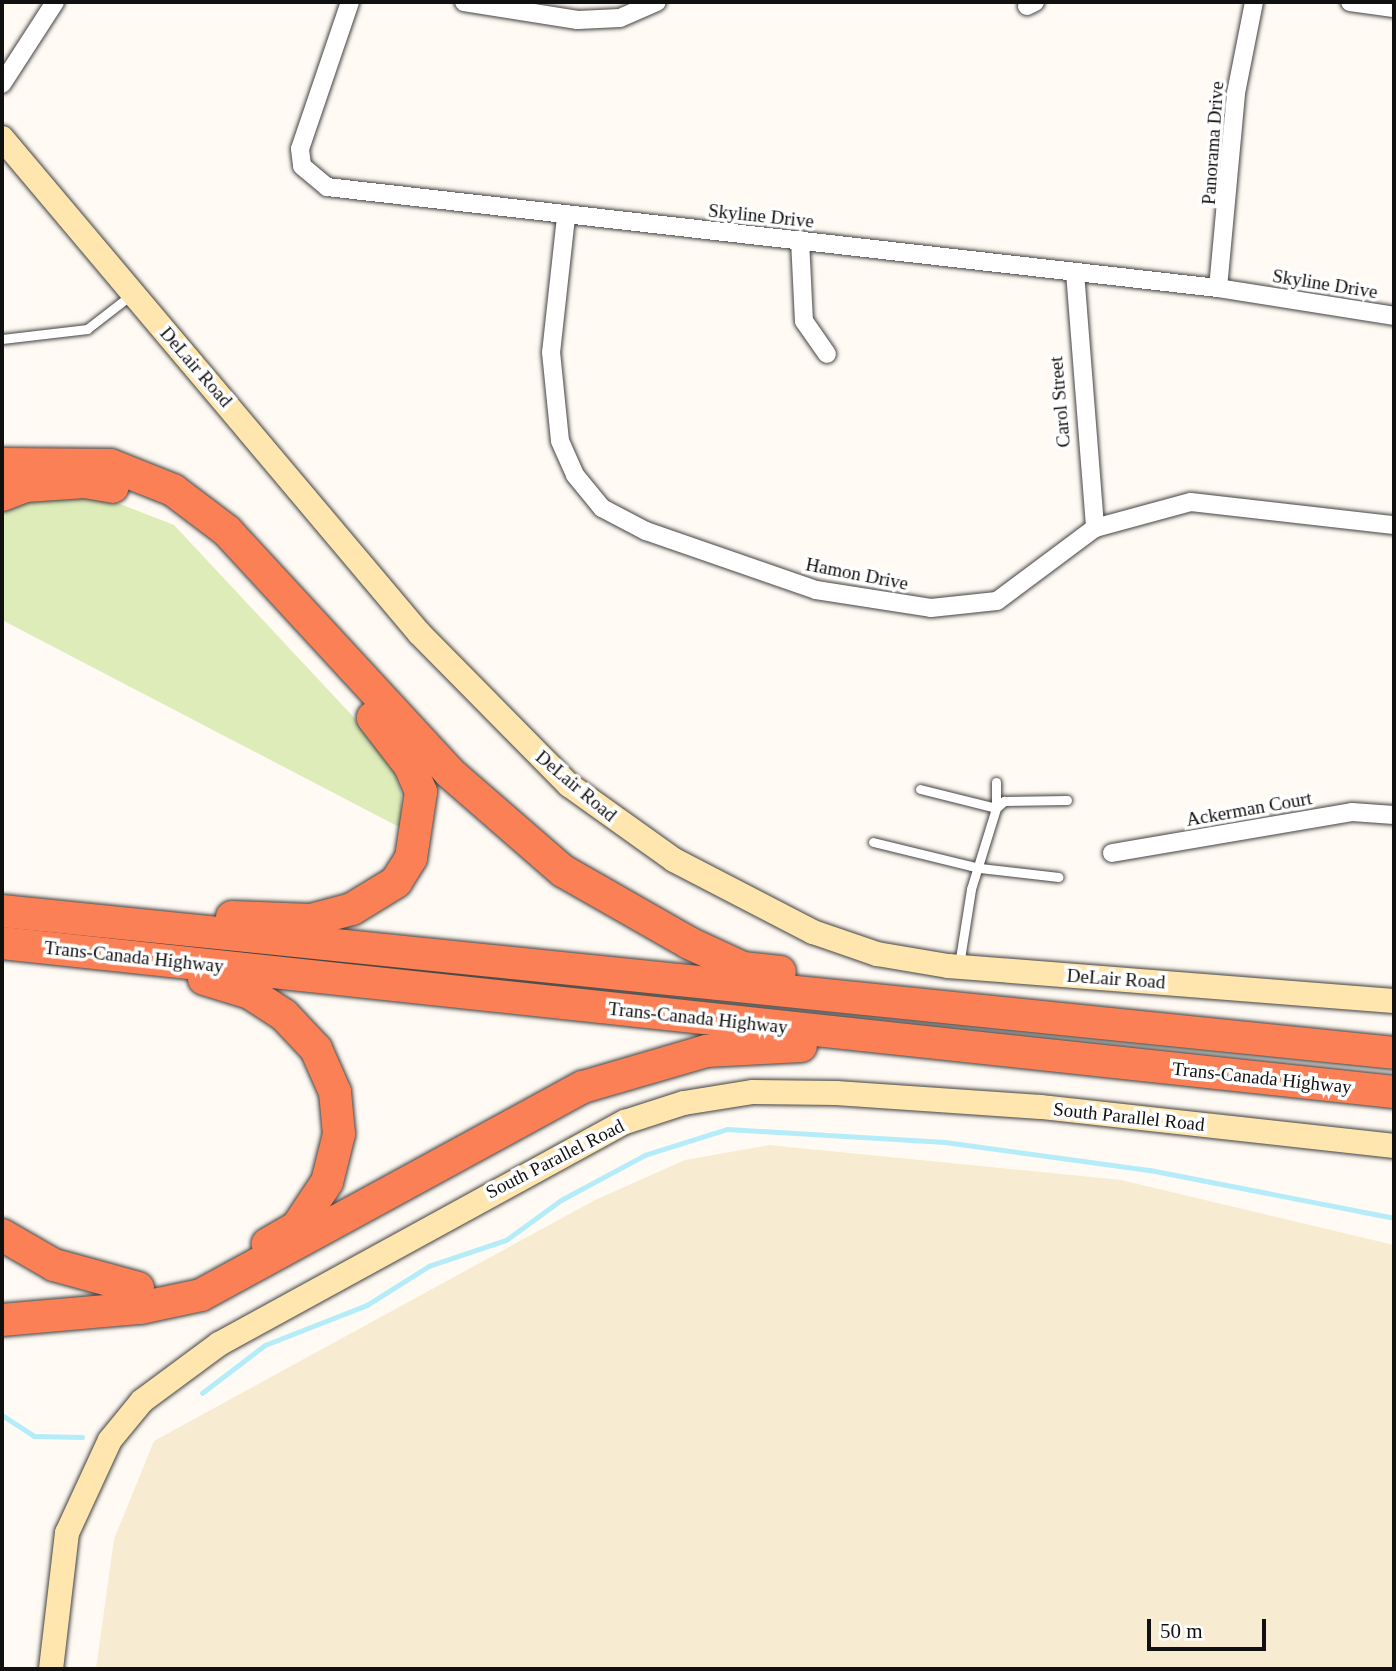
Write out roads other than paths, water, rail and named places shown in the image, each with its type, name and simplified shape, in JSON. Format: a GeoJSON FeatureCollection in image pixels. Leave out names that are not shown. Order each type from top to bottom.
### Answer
{"type":"FeatureCollection","features":[{"type":"Feature","properties":{"kind":"highway"},"geometry":{"type":"LineString","coordinates":[[2,464],[110,466],[194,505],[227,531],[466,788],[563,871],[677,937],[743,968],[871,982],[1047,1020]]}},
{"type":"Feature","properties":{"kind":"highway"},"geometry":{"type":"LineString","coordinates":[[2,495],[24,486],[85,482],[129,491],[167,509],[237,567],[338,677],[393,741],[421,792],[411,858],[396,883],[352,909],[311,920],[193,916],[125,926]]}},
{"type":"Feature","properties":{"kind":"highway","name":"Trans-Canada Highway"},"geometry":{"type":"LineString","coordinates":[[2,911],[125,926],[1394,1053]]}},
{"type":"Feature","properties":{"kind":"highway"},"geometry":{"type":"LineString","coordinates":[[2,1301],[138,1288],[196,1276],[297,1227],[327,1182],[339,1134],[335,1092],[316,1049],[284,1015],[250,993],[9,943]]}},
{"type":"Feature","properties":{"kind":"highway","name":"Trans-Canada Highway"},"geometry":{"type":"LineString","coordinates":[[9,943],[1394,1092]]}},
{"type":"Feature","properties":{"kind":"highway"},"geometry":{"type":"LineString","coordinates":[[2,1320],[36,1318],[201,1295],[583,1087],[657,1061],[775,1047],[1020,1053]]}},
{"type":"Feature","properties":{"kind":"highway"},"geometry":{"type":"LineString","coordinates":[[2,1235],[54,1265],[138,1288]]}},
{"type":"Feature","properties":{"kind":"highway"},"geometry":{"type":"LineString","coordinates":[[2,1328],[36,1318]]}},
{"type":"Feature","properties":{"kind":"street"},"geometry":{"type":"LineString","coordinates":[[2,85],[55,2]]}},
{"type":"Feature","properties":{"kind":"street","name":"Skyline Drive"},"geometry":{"type":"LineString","coordinates":[[349,2],[300,149],[313,181],[566,218],[800,240],[1218,288],[1394,316]]}},
{"type":"Feature","properties":{"kind":"street"},"geometry":{"type":"LineString","coordinates":[[464,2],[578,20],[620,18],[657,2]]}},
{"type":"Feature","properties":{"kind":"street","name":"Panorama Drive"},"geometry":{"type":"LineString","coordinates":[[1218,288],[1236,93],[1254,2]]}},
{"type":"Feature","properties":{"kind":"street"},"geometry":{"type":"LineString","coordinates":[[1350,2],[1394,8]]}},
{"type":"Feature","properties":{"kind":"street","name":"DeLair Road"},"geometry":{"type":"LineString","coordinates":[[6,149],[133,294],[419,633],[569,785],[674,860],[813,932],[877,954],[959,967],[1394,1001]]}},
{"type":"Feature","properties":{"kind":"street","name":"Hamon Drive"},"geometry":{"type":"LineString","coordinates":[[566,218],[551,393],[559,441],[575,475],[602,508],[646,531],[772,577],[931,608],[997,601],[1095,528],[1165,507],[1221,501],[1394,525]]}},
{"type":"Feature","properties":{"kind":"street"},"geometry":{"type":"LineString","coordinates":[[800,240],[804,321],[827,354]]}},
{"type":"Feature","properties":{"kind":"street","name":"Carol Street"},"geometry":{"type":"LineString","coordinates":[[1074,272],[1095,528]]}},
{"type":"Feature","properties":{"kind":"street","name":"Ackerman Court"},"geometry":{"type":"LineString","coordinates":[[1112,853],[1352,812],[1394,815]]}},
{"type":"Feature","properties":{"kind":"street","name":"South Parallel Road"},"geometry":{"type":"LineString","coordinates":[[51,1669],[67,1533],[110,1440],[142,1401],[219,1344],[625,1122],[684,1103],[752,1092],[836,1093],[1041,1107],[1394,1146]]}},
{"type":"Feature","properties":{"kind":"lane"},"geometry":{"type":"LineString","coordinates":[[2,339],[95,326],[133,294]]}},
{"type":"Feature","properties":{"kind":"lane"},"geometry":{"type":"LineString","coordinates":[[959,967],[979,868],[996,808],[996,782]]}},
{"type":"Feature","properties":{"kind":"lane"},"geometry":{"type":"LineString","coordinates":[[920,789],[996,808]]}},
{"type":"Feature","properties":{"kind":"lane"},"geometry":{"type":"LineString","coordinates":[[996,808],[1004,802],[1067,800]]}},
{"type":"Feature","properties":{"kind":"lane"},"geometry":{"type":"LineString","coordinates":[[873,842],[979,868],[1058,877]]}},
{"type":"Feature","properties":{"kind":"waterway"},"geometry":{"type":"LineString","coordinates":[[202,1393],[265,1345],[367,1305],[429,1266],[506,1240],[561,1200],[645,1155],[727,1129],[945,1142],[1150,1170],[1394,1218]]}},
{"type":"Feature","properties":{"kind":"waterway"},"geometry":{"type":"LineString","coordinates":[[2,1415],[34,1436],[82,1437]]}}]}
